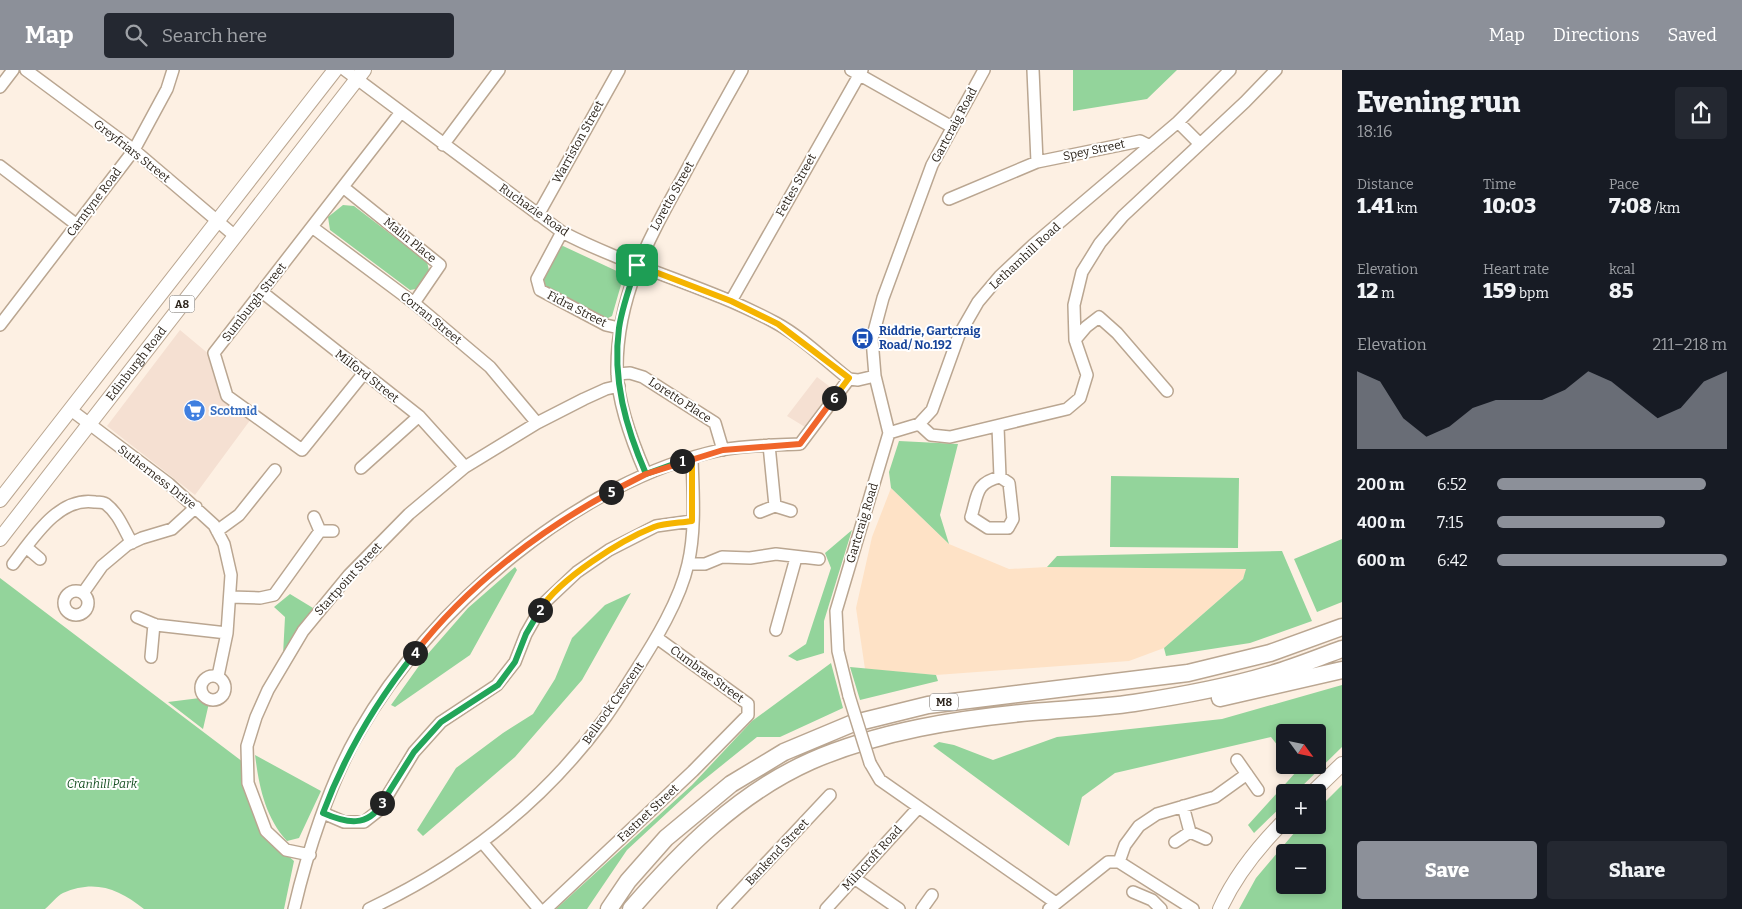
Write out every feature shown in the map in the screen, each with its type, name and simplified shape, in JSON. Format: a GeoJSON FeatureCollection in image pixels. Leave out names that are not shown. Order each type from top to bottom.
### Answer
{"type":"FeatureCollection","features":[{"type":"Feature","properties":{"kind":"highway","name":"M8"},"geometry":{"type":"LineString","coordinates":[[609,909],[628,881],[666,838],[731,784],[784,752],[851,724],[928,704],[1188,673],[1270,654],[1342,627]]}},
{"type":"Feature","properties":{"kind":"highway","name":"M8"},"geometry":{"type":"LineString","coordinates":[[631,909],[661,874],[709,827],[759,790],[810,762],[859,743],[923,726],[1030,712],[1132,703],[1200,692],[1269,675],[1342,649]]}},
{"type":"Feature","properties":{"kind":"highway"},"geometry":{"type":"LineString","coordinates":[[1132,703],[1200,702],[1342,670]]}},
{"type":"Feature","properties":{"kind":"main road","name":"Edinburgh Road"},"geometry":{"type":"LineString","coordinates":[[0,500],[336,70]]}},
{"type":"Feature","properties":{"kind":"main road","name":"Edinburgh Road"},"geometry":{"type":"LineString","coordinates":[[0,538],[361,75]]}},
{"type":"Feature","properties":{"kind":"main road"},"geometry":{"type":"LineString","coordinates":[[17,478],[35,493]]}},
{"type":"Feature","properties":{"kind":"main road"},"geometry":{"type":"LineString","coordinates":[[1321,784],[1342,764]]}},
{"type":"Feature","properties":{"kind":"main road"},"geometry":{"type":"LineString","coordinates":[[1220,909],[1226,896],[1262,843],[1276,829]]}},
{"type":"Feature","properties":{"kind":"street"},"geometry":{"type":"LineString","coordinates":[[0,87],[13,70]]}},
{"type":"Feature","properties":{"kind":"street","name":"Greyfriars Street"},"geometry":{"type":"LineString","coordinates":[[26,70],[134,150],[236,236]]}},
{"type":"Feature","properties":{"kind":"street","name":"Carntyne Road"},"geometry":{"type":"LineString","coordinates":[[0,326],[134,150],[167,89],[173,70]]}},
{"type":"Feature","properties":{"kind":"street","name":"Ruchazie Road"},"geometry":{"type":"LineString","coordinates":[[345,70],[361,75],[400,112],[562,232],[592,247],[731,301],[778,324],[849,378]]}},
{"type":"Feature","properties":{"kind":"street"},"geometry":{"type":"LineString","coordinates":[[444,145],[499,70]]}},
{"type":"Feature","properties":{"kind":"street","name":"Warriston Street"},"geometry":{"type":"LineString","coordinates":[[538,215],[619,70]]}},
{"type":"Feature","properties":{"kind":"street","name":"Loretto Street"},"geometry":{"type":"LineString","coordinates":[[646,474],[631,437],[619,386],[617,374],[619,328],[637,265],[647,241],[742,70]]}},
{"type":"Feature","properties":{"kind":"street","name":"Gartcraig Road"},"geometry":{"type":"LineString","coordinates":[[984,70],[932,165],[883,298],[872,339],[875,376],[890,433],[836,611],[838,651],[849,696],[870,763],[880,780],[1053,906]]}},
{"type":"Feature","properties":{"kind":"street"},"geometry":{"type":"LineString","coordinates":[[1033,70],[1036,162]]}},
{"type":"Feature","properties":{"kind":"street","name":"Lethamhill Road"},"geometry":{"type":"LineString","coordinates":[[919,424],[932,410],[959,335],[984,296],[1000,276],[1033,245],[1178,122],[1230,70]]}},
{"type":"Feature","properties":{"kind":"street"},"geometry":{"type":"LineString","coordinates":[[890,433],[919,424],[931,435],[950,437],[1067,409],[1080,398],[1087,374],[1075,340],[1074,305],[1082,272],[1100,243],[1123,216],[1245,102],[1276,70]]}},
{"type":"Feature","properties":{"kind":"street"},"geometry":{"type":"LineString","coordinates":[[857,72],[952,127]]}},
{"type":"Feature","properties":{"kind":"street","name":"Fettes Street"},"geometry":{"type":"LineString","coordinates":[[731,301],[857,72]]}},
{"type":"Feature","properties":{"kind":"street","name":"Sumburgh Street"},"geometry":{"type":"LineString","coordinates":[[364,373],[302,450],[227,396],[214,353],[400,112]]}},
{"type":"Feature","properties":{"kind":"street"},"geometry":{"type":"LineString","coordinates":[[1178,122],[1199,143]]}},
{"type":"Feature","properties":{"kind":"street","name":"Spey Street"},"geometry":{"type":"LineString","coordinates":[[949,199],[1036,162],[1140,141],[1150,146]]}},
{"type":"Feature","properties":{"kind":"street"},"geometry":{"type":"LineString","coordinates":[[0,166],[77,225]]}},
{"type":"Feature","properties":{"kind":"street","name":"Malin Place"},"geometry":{"type":"LineString","coordinates":[[343,187],[440,265],[414,303]]}},
{"type":"Feature","properties":{"kind":"street","name":"Corran Street"},"geometry":{"type":"LineString","coordinates":[[312,227],[414,303],[490,367],[537,424]]}},
{"type":"Feature","properties":{"kind":"street","name":"Fidra Street"},"geometry":{"type":"LineString","coordinates":[[562,232],[537,279],[540,290],[606,325],[619,328]]}},
{"type":"Feature","properties":{"kind":"street","name":"Milford Street"},"geometry":{"type":"LineString","coordinates":[[262,292],[419,416],[465,467]]}},
{"type":"Feature","properties":{"kind":"street"},"geometry":{"type":"LineString","coordinates":[[1075,340],[1086,327],[1099,317],[1117,333],[1167,391]]}},
{"type":"Feature","properties":{"kind":"street","name":"Loretto Place"},"geometry":{"type":"LineString","coordinates":[[617,374],[630,373],[644,377],[715,423],[723,450]]}},
{"type":"Feature","properties":{"kind":"street"},"geometry":{"type":"LineString","coordinates":[[294,909],[323,813],[358,733],[389,686],[426,638],[470,594],[518,553],[562,521],[646,474],[692,458],[723,450],[800,444],[849,378],[858,380],[875,376]]}},
{"type":"Feature","properties":{"kind":"street","name":"Startpoint Street"},"geometry":{"type":"LineString","coordinates":[[310,855],[286,850],[266,831],[248,783],[248,746],[256,716],[268,690],[303,631],[349,575],[409,514],[465,467],[537,424],[584,399],[619,386]]}},
{"type":"Feature","properties":{"kind":"street","name":"Sutherness Drive"},"geometry":{"type":"LineString","coordinates":[[71,410],[196,506],[217,531],[224,544],[231,575],[227,633],[218,676]]}},
{"type":"Feature","properties":{"kind":"street"},"geometry":{"type":"LineString","coordinates":[[361,468],[373,463],[419,416]]}},
{"type":"Feature","properties":{"kind":"street"},"geometry":{"type":"LineString","coordinates":[[998,427],[1000,477]]}},
{"type":"Feature","properties":{"kind":"street"},"geometry":{"type":"LineString","coordinates":[[769,446],[775,506]]}},
{"type":"Feature","properties":{"kind":"street","name":"Bellrock Crescent"},"geometry":{"type":"LineString","coordinates":[[369,909],[443,870],[482,842],[535,799],[572,760],[603,722],[657,638],[688,564],[692,521],[692,458]]}},
{"type":"Feature","properties":{"kind":"street"},"geometry":{"type":"LineString","coordinates":[[217,531],[239,515],[275,470]]}},
{"type":"Feature","properties":{"kind":"street"},"geometry":{"type":"LineString","coordinates":[[1000,477],[1009,483],[1013,519],[1008,528],[988,528],[971,517],[980,485],[987,480],[1000,477]]}},
{"type":"Feature","properties":{"kind":"street"},"geometry":{"type":"LineString","coordinates":[[13,564],[44,525],[64,508],[83,500],[105,503],[117,514],[132,543]]}},
{"type":"Feature","properties":{"kind":"street"},"geometry":{"type":"LineString","coordinates":[[83,593],[102,566],[132,543],[172,529],[196,506]]}},
{"type":"Feature","properties":{"kind":"street"},"geometry":{"type":"LineString","coordinates":[[760,512],[775,506],[791,511]]}},
{"type":"Feature","properties":{"kind":"street"},"geometry":{"type":"LineString","coordinates":[[314,517],[320,530]]}},
{"type":"Feature","properties":{"kind":"street"},"geometry":{"type":"LineString","coordinates":[[323,813],[344,822],[364,822],[378,811],[414,752],[441,722],[498,685],[515,662],[526,634],[544,604],[578,572],[609,550],[656,526],[692,521]]}},
{"type":"Feature","properties":{"kind":"street"},"geometry":{"type":"LineString","coordinates":[[320,530],[333,531]]}},
{"type":"Feature","properties":{"kind":"street"},"geometry":{"type":"LineString","coordinates":[[230,597],[260,598],[274,594],[320,530]]}},
{"type":"Feature","properties":{"kind":"street"},"geometry":{"type":"LineString","coordinates":[[26,547],[40,559]]}},
{"type":"Feature","properties":{"kind":"street"},"geometry":{"type":"LineString","coordinates":[[688,564],[705,564],[722,557],[750,558],[776,554],[796,558],[820,559]]}},
{"type":"Feature","properties":{"kind":"street"},"geometry":{"type":"LineString","coordinates":[[776,630],[796,558]]}},
{"type":"Feature","properties":{"kind":"street"},"geometry":{"type":"LineString","coordinates":[[137,617],[154,624],[227,633]]}},
{"type":"Feature","properties":{"kind":"street"},"geometry":{"type":"LineString","coordinates":[[151,657],[154,624]]}},
{"type":"Feature","properties":{"kind":"street","name":"Cumbrae Street"},"geometry":{"type":"LineString","coordinates":[[657,638],[748,704],[748,715]]}},
{"type":"Feature","properties":{"kind":"street","name":"Fastnet Street"},"geometry":{"type":"LineString","coordinates":[[546,909],[693,771],[748,715]]}},
{"type":"Feature","properties":{"kind":"street"},"geometry":{"type":"LineString","coordinates":[[1237,760],[1258,790]]}},
{"type":"Feature","properties":{"kind":"street"},"geometry":{"type":"LineString","coordinates":[[1119,862],[1125,845],[1139,826],[1157,814],[1215,797],[1247,774]]}},
{"type":"Feature","properties":{"kind":"street","name":"Bankend Street"},"geometry":{"type":"LineString","coordinates":[[723,909],[830,795]]}},
{"type":"Feature","properties":{"kind":"street"},"geometry":{"type":"LineString","coordinates":[[1183,806],[1190,832]]}},
{"type":"Feature","properties":{"kind":"street","name":"Milncroft Road"},"geometry":{"type":"LineString","coordinates":[[826,909],[918,808]]}},
{"type":"Feature","properties":{"kind":"street"},"geometry":{"type":"LineString","coordinates":[[1190,832],[1206,839]]}},
{"type":"Feature","properties":{"kind":"street"},"geometry":{"type":"LineString","coordinates":[[1176,842],[1190,832]]}},
{"type":"Feature","properties":{"kind":"street"},"geometry":{"type":"LineString","coordinates":[[482,842],[539,909]]}},
{"type":"Feature","properties":{"kind":"street"},"geometry":{"type":"LineString","coordinates":[[1053,906],[1108,862],[1119,862],[1193,909]]}},
{"type":"Feature","properties":{"kind":"street"},"geometry":{"type":"LineString","coordinates":[[854,878],[900,909]]}},
{"type":"Feature","properties":{"kind":"street"},"geometry":{"type":"LineString","coordinates":[[1152,900],[1160,888]]}},
{"type":"Feature","properties":{"kind":"street"},"geometry":{"type":"LineString","coordinates":[[1133,892],[1152,900],[1161,909]]}},
{"type":"Feature","properties":{"kind":"street"},"geometry":{"type":"LineString","coordinates":[[922,909],[932,894]]}},
{"type":"Feature","properties":{"kind":"shaded area"},"geometry":{"type":"Polygon","coordinates":[[[180,330],[210,355],[209,360],[219,392],[251,419],[195,495],[107,426],[180,330]]]}},
{"type":"Feature","properties":{"kind":"shaded area"},"geometry":{"type":"Polygon","coordinates":[[[817,377],[833,389],[805,427],[787,416],[817,377]]]}},
{"type":"Feature","properties":{"kind":"shaded area"},"geometry":{"type":"Polygon","coordinates":[[[891,488],[949,544],[1009,569],[1047,567],[1247,569],[1243,579],[1164,648],[1129,661],[936,675],[865,669],[856,608],[872,537],[891,488]]]}},
{"type":"Feature","properties":{"kind":"green space"},"geometry":{"type":"Polygon","coordinates":[[[1073,70],[1177,70],[1147,99],[1073,111],[1073,70]]]}},
{"type":"Feature","properties":{"kind":"green space"},"geometry":{"type":"Polygon","coordinates":[[[343,205],[354,206],[427,262],[429,270],[416,289],[410,290],[330,230],[328,217],[343,205]]]}},
{"type":"Feature","properties":{"kind":"green space"},"geometry":{"type":"Polygon","coordinates":[[[563,246],[621,273],[623,278],[612,316],[606,319],[545,288],[543,279],[557,248],[563,246]]]}},
{"type":"Feature","properties":{"kind":"green space"},"geometry":{"type":"Polygon","coordinates":[[[899,441],[958,444],[940,515],[949,544],[891,488],[889,472],[899,441]]]}},
{"type":"Feature","properties":{"kind":"green space"},"geometry":{"type":"Polygon","coordinates":[[[1111,476],[1239,478],[1238,548],[1110,547],[1111,476]]]}},
{"type":"Feature","properties":{"kind":"green space"},"geometry":{"type":"Polygon","coordinates":[[[852,530],[824,621],[824,653],[797,661],[788,656],[806,644],[831,568],[825,553],[852,530]]]}},
{"type":"Feature","properties":{"kind":"green space"},"geometry":{"type":"Polygon","coordinates":[[[1342,539],[1342,602],[1317,612],[1294,559],[1342,539]]]}},
{"type":"Feature","properties":{"kind":"green space"},"geometry":{"type":"Polygon","coordinates":[[[1282,551],[1312,621],[1250,643],[1166,656],[1164,648],[1243,579],[1246,569],[1047,567],[1057,556],[1282,551]]]}},
{"type":"Feature","properties":{"kind":"green space"},"geometry":{"type":"Polygon","coordinates":[[[515,567],[517,570],[470,655],[395,707],[391,705],[426,656],[468,608],[515,567]]]}},
{"type":"Feature","properties":{"kind":"green space","name":"Cranhill Park"},"geometry":{"type":"Polygon","coordinates":[[[0,578],[243,762],[245,784],[279,848],[294,861],[284,909],[144,909],[116,891],[106,888],[86,887],[63,893],[45,909],[0,909],[0,578]]]}},
{"type":"Feature","properties":{"kind":"green space"},"geometry":{"type":"Polygon","coordinates":[[[631,593],[582,680],[515,757],[423,836],[417,830],[456,768],[503,733],[533,714],[555,679],[572,638],[605,605],[631,593]]]}},
{"type":"Feature","properties":{"kind":"green space"},"geometry":{"type":"Polygon","coordinates":[[[290,594],[313,608],[283,655],[285,617],[274,607],[290,594]]]}},
{"type":"Feature","properties":{"kind":"green space"},"geometry":{"type":"Polygon","coordinates":[[[831,663],[843,708],[780,737],[757,737],[695,787],[627,850],[587,909],[556,909],[692,785],[752,721],[831,663]]]}},
{"type":"Feature","properties":{"kind":"green space"},"geometry":{"type":"Polygon","coordinates":[[[850,667],[936,675],[938,681],[860,700],[850,667]]]}},
{"type":"Feature","properties":{"kind":"green space"},"geometry":{"type":"Polygon","coordinates":[[[1342,685],[1342,747],[1326,763],[1326,724],[1276,724],[1276,743],[1271,737],[1115,773],[1082,797],[1069,846],[933,746],[939,742],[954,745],[993,760],[1057,737],[1222,719],[1342,685]]]}},
{"type":"Feature","properties":{"kind":"green space"},"geometry":{"type":"Polygon","coordinates":[[[200,698],[209,703],[203,729],[168,702],[200,698]]]}},
{"type":"Feature","properties":{"kind":"green space"},"geometry":{"type":"Polygon","coordinates":[[[255,755],[321,791],[299,838],[287,841],[273,822],[261,790],[255,755]]]}},
{"type":"Feature","properties":{"kind":"green space"},"geometry":{"type":"Polygon","coordinates":[[[1294,774],[1314,774],[1304,784],[1285,784],[1294,774]]]}},
{"type":"Feature","properties":{"kind":"green space"},"geometry":{"type":"Polygon","coordinates":[[[1342,785],[1342,909],[1239,909],[1256,878],[1276,854],[1276,894],[1326,894],[1326,844],[1285,844],[1293,834],[1326,834],[1326,801],[1342,785]]]}},
{"type":"Feature","properties":{"kind":"green space"},"geometry":{"type":"Polygon","coordinates":[[[1276,794],[1276,812],[1254,833],[1248,825],[1276,794]]]}},
{"type":"Feature","properties":{"kind":"place","name":"Riddrie, Gartcraig Road/ No.192"},"geometry":{"type":"Point","coordinates":[863,338]}},
{"type":"Feature","properties":{"kind":"place","name":"Scotmid"},"geometry":{"type":"Point","coordinates":[194,411]}},
{"type":"Feature","properties":{"kind":"route"},"geometry":{"type":"LineString","coordinates":[[637,265],[630,284],[619,328],[617,374],[626,420],[646,474],[692,458],[692,521],[656,526],[609,550],[578,572],[544,604],[526,634],[515,662],[498,685],[441,722],[414,752],[378,811],[364,822],[344,822],[323,813],[358,733],[389,686],[426,638],[470,594],[518,553],[562,521],[646,474],[692,458],[723,450],[800,444],[849,378],[778,324],[731,301],[637,265]]}}]}
